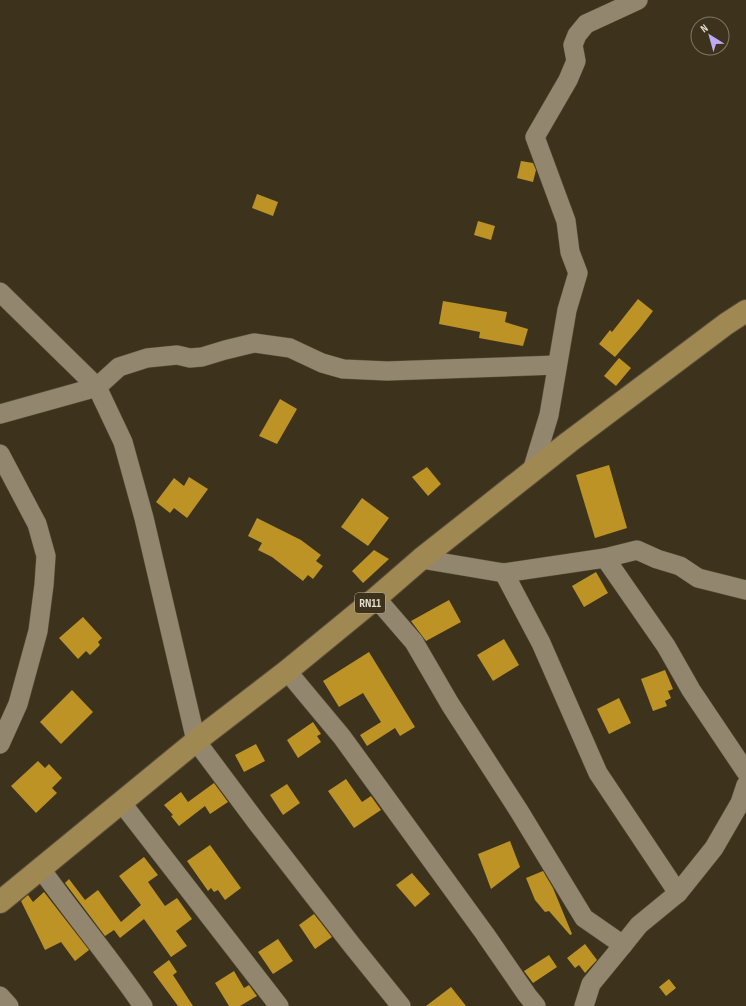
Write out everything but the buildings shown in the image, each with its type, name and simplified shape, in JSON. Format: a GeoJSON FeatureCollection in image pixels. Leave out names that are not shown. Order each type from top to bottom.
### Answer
{"type":"FeatureCollection","features":[{"type":"Feature","properties":{"kind":"main road","name":"RN11"},"geometry":{"type":"LineString","coordinates":[[0,902],[196,741],[287,671],[421,559],[532,471],[695,347],[746,311]]}},
{"type":"Feature","properties":{"kind":"street"},"geometry":{"type":"LineString","coordinates":[[532,471],[549,415],[567,310],[578,273],[570,252],[566,221],[535,137],[568,80],[576,61],[573,45],[577,35],[586,24],[638,0]]}},
{"type":"Feature","properties":{"kind":"street"},"geometry":{"type":"LineString","coordinates":[[0,292],[10,300],[97,387],[123,442],[144,518],[196,741],[262,830],[401,1006]]}},
{"type":"Feature","properties":{"kind":"street"},"geometry":{"type":"LineString","coordinates":[[0,414],[97,387],[120,367],[147,358],[178,355],[190,358],[202,357],[254,343],[290,348],[322,362],[343,369],[387,371],[557,365]]}},
{"type":"Feature","properties":{"kind":"street"},"geometry":{"type":"LineString","coordinates":[[0,454],[37,524],[46,556],[38,631],[18,704],[0,744]]}},
{"type":"Feature","properties":{"kind":"street"},"geometry":{"type":"LineString","coordinates":[[421,559],[504,572],[604,558],[637,550],[657,559],[680,566],[698,578],[746,590]]}},
{"type":"Feature","properties":{"kind":"street"},"geometry":{"type":"LineString","coordinates":[[604,558],[666,646],[692,690],[746,772]]}},
{"type":"Feature","properties":{"kind":"street"},"geometry":{"type":"LineString","coordinates":[[504,572],[541,643],[598,773],[678,893]]}},
{"type":"Feature","properties":{"kind":"street"},"geometry":{"type":"LineString","coordinates":[[376,598],[414,642],[450,704],[584,918],[622,945]]}},
{"type":"Feature","properties":{"kind":"street"},"geometry":{"type":"LineString","coordinates":[[287,671],[342,737],[536,1006]]}},
{"type":"Feature","properties":{"kind":"street"},"geometry":{"type":"LineString","coordinates":[[584,1006],[591,984],[622,945],[639,925],[678,893],[714,848],[740,803],[746,785]]}},
{"type":"Feature","properties":{"kind":"street"},"geometry":{"type":"LineString","coordinates":[[121,802],[279,1006]]}},
{"type":"Feature","properties":{"kind":"street"},"geometry":{"type":"LineString","coordinates":[[41,869],[71,911],[126,981],[143,1006]]}},
{"type":"Feature","properties":{"kind":"street"},"geometry":{"type":"LineString","coordinates":[[0,996],[9,1006]]}}]}
